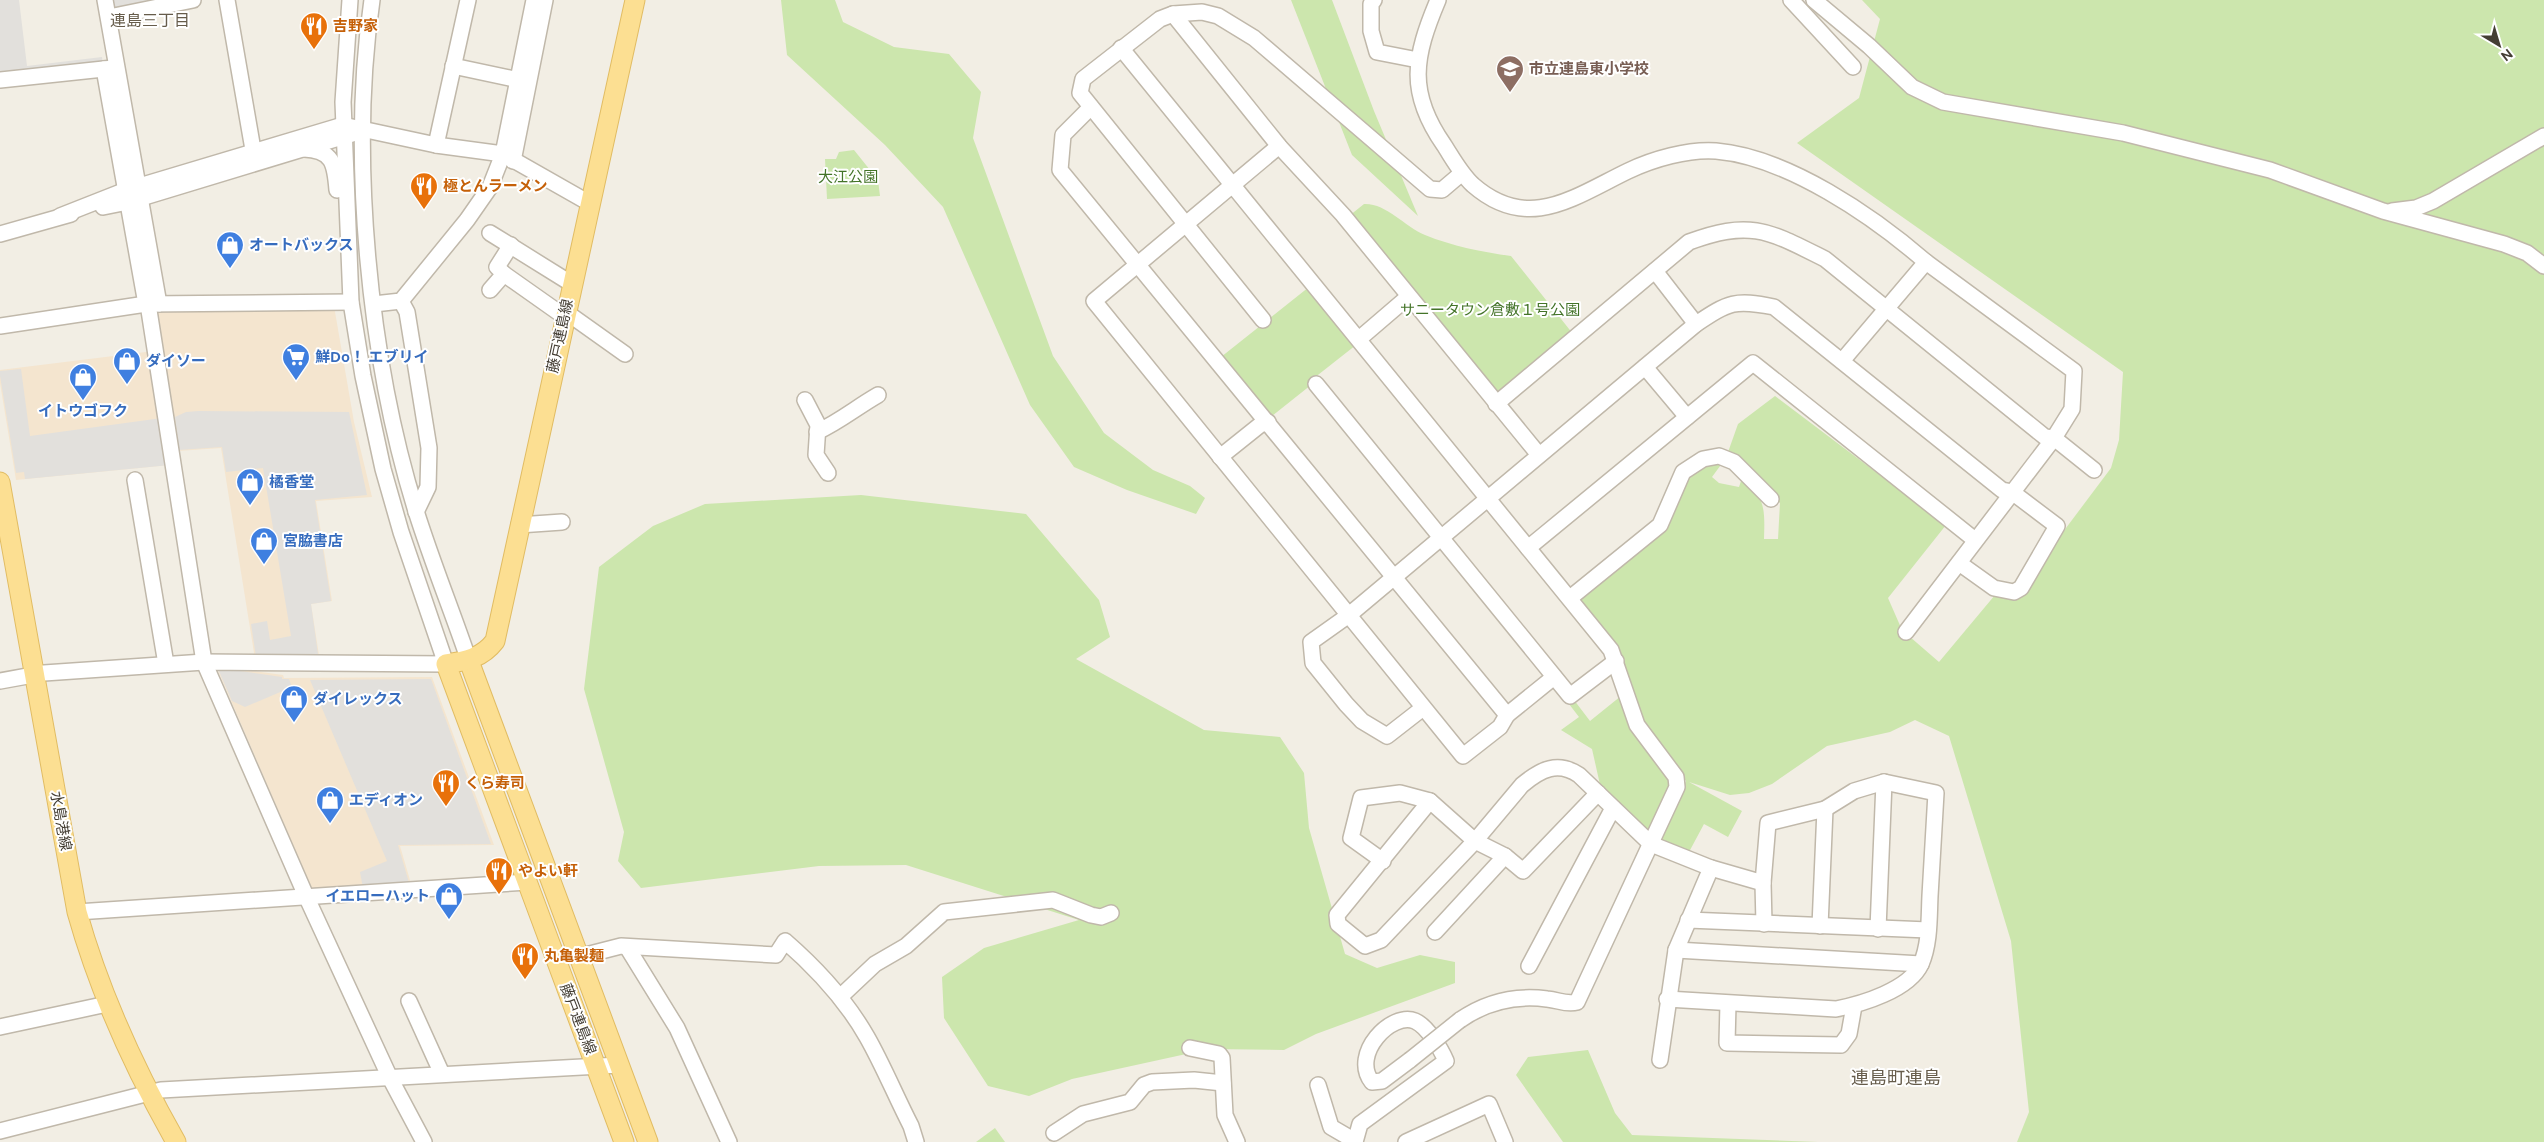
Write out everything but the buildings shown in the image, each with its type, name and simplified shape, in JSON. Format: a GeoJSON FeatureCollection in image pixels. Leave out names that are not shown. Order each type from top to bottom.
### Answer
{"type":"FeatureCollection","features":[{"type":"Feature","properties":{"kind":"main road","name":"藤戸連島線"},"geometry":{"type":"LineString","coordinates":[[624,1142],[446,664],[469,661],[487,651],[495,641],[634,0]]}},
{"type":"Feature","properties":{"kind":"main road","name":"水島港線"},"geometry":{"type":"LineString","coordinates":[[0,482],[77,912],[89,955],[107,1004],[148,1094],[176,1142]]}},
{"type":"Feature","properties":{"kind":"main road","name":"藤戸連島線"},"geometry":{"type":"LineString","coordinates":[[469,661],[648,1142]]}},
{"type":"Feature","properties":{"kind":"street"},"geometry":{"type":"LineString","coordinates":[[105,0],[109,16],[111,68],[134,194],[207,663],[309,895],[392,1078],[424,1142]]}},
{"type":"Feature","properties":{"kind":"street"},"geometry":{"type":"LineString","coordinates":[[109,16],[193,0]]}},
{"type":"Feature","properties":{"kind":"street"},"geometry":{"type":"LineString","coordinates":[[227,0],[254,157]]}},
{"type":"Feature","properties":{"kind":"street"},"geometry":{"type":"LineString","coordinates":[[0,681],[34,675],[166,664],[446,664],[404,541],[383,469],[364,384],[351,302],[343,92],[350,0]]}},
{"type":"Feature","properties":{"kind":"street"},"geometry":{"type":"LineString","coordinates":[[372,0],[364,85],[364,130],[366,214],[374,304],[392,419],[416,512],[469,661]]}},
{"type":"Feature","properties":{"kind":"street"},"geometry":{"type":"LineString","coordinates":[[436,145],[468,0]]}},
{"type":"Feature","properties":{"kind":"street"},"geometry":{"type":"LineString","coordinates":[[374,304],[401,301],[466,220],[490,187],[508,157],[523,81],[534,0]]}},
{"type":"Feature","properties":{"kind":"street"},"geometry":{"type":"LineString","coordinates":[[523,81],[545,0]]}},
{"type":"Feature","properties":{"kind":"street"},"geometry":{"type":"LineString","coordinates":[[1374,0],[1371,4],[1371,31],[1377,52],[1418,60]]}},
{"type":"Feature","properties":{"kind":"street"},"geometry":{"type":"LineString","coordinates":[[1438,0],[1427,25],[1418,60],[1418,80],[1430,125],[1462,174],[1488,196],[1507,206],[1525,209],[1546,208],[1570,201],[1630,170],[1661,159],[1714,151],[1749,156],[1785,170],[1830,194],[1882,227],[1926,262],[2074,371],[2072,409],[2054,438],[1906,632]]}},
{"type":"Feature","properties":{"kind":"street"},"geometry":{"type":"LineString","coordinates":[[1791,0],[1854,67]]}},
{"type":"Feature","properties":{"kind":"street"},"geometry":{"type":"LineString","coordinates":[[1814,0],[1869,46],[1912,87],[1943,102],[2123,133],[2252,165],[2383,212],[2504,244],[2527,253],[2544,266]]}},
{"type":"Feature","properties":{"kind":"street"},"geometry":{"type":"LineString","coordinates":[[1263,320],[1080,93],[1083,79],[1160,18],[1173,14],[1202,12],[1218,16],[1254,38],[1430,189],[1442,190],[1462,174]]}},
{"type":"Feature","properties":{"kind":"street"},"geometry":{"type":"LineString","coordinates":[[1173,14],[1279,146],[1343,215],[1539,456]]}},
{"type":"Feature","properties":{"kind":"street"},"geometry":{"type":"LineString","coordinates":[[1121,48],[1612,650],[1637,725],[1677,781],[1677,786],[1578,1002],[1569,1004],[1548,999],[1518,998],[1482,1007],[1460,1020],[1410,1060],[1382,1081],[1372,1082],[1367,1076],[1364,1058],[1372,1043],[1389,1026],[1399,1022],[1414,1021],[1421,1025],[1446,1061],[1360,1124],[1355,1142],[1331,1127],[1318,1085]]}},
{"type":"Feature","properties":{"kind":"street"},"geometry":{"type":"LineString","coordinates":[[453,66],[523,81]]}},
{"type":"Feature","properties":{"kind":"street"},"geometry":{"type":"LineString","coordinates":[[0,80],[111,68]]}},
{"type":"Feature","properties":{"kind":"street"},"geometry":{"type":"LineString","coordinates":[[1091,107],[1063,135],[1060,170],[1507,715]]}},
{"type":"Feature","properties":{"kind":"street"},"geometry":{"type":"LineString","coordinates":[[0,234],[344,131],[364,130],[508,157],[591,204]]}},
{"type":"Feature","properties":{"kind":"street"},"geometry":{"type":"LineString","coordinates":[[254,157],[300,149],[344,131]]}},
{"type":"Feature","properties":{"kind":"street"},"geometry":{"type":"LineString","coordinates":[[2383,212],[2416,208],[2433,201],[2544,136]]}},
{"type":"Feature","properties":{"kind":"street"},"geometry":{"type":"LineString","coordinates":[[1279,146],[1094,301],[1463,756],[1500,727],[1507,715],[1554,677]]}},
{"type":"Feature","properties":{"kind":"street"},"geometry":{"type":"LineString","coordinates":[[300,149],[316,150],[331,159],[336,172],[339,223],[348,242]]}},
{"type":"Feature","properties":{"kind":"street"},"geometry":{"type":"LineString","coordinates":[[1496,404],[1689,242],[1716,232],[1753,229],[1785,238],[1825,259],[2045,437],[2054,438],[2094,470]]}},
{"type":"Feature","properties":{"kind":"street"},"geometry":{"type":"LineString","coordinates":[[490,233],[572,284]]}},
{"type":"Feature","properties":{"kind":"street"},"geometry":{"type":"LineString","coordinates":[[511,245],[497,267],[504,274],[625,354]]}},
{"type":"Feature","properties":{"kind":"street"},"geometry":{"type":"LineString","coordinates":[[1842,361],[1926,262]]}},
{"type":"Feature","properties":{"kind":"street"},"geometry":{"type":"LineString","coordinates":[[1656,270],[1696,324]]}},
{"type":"Feature","properties":{"kind":"street"},"geometry":{"type":"LineString","coordinates":[[490,290],[504,274]]}},
{"type":"Feature","properties":{"kind":"street"},"geometry":{"type":"LineString","coordinates":[[1358,339],[1408,297]]}},
{"type":"Feature","properties":{"kind":"street"},"geometry":{"type":"LineString","coordinates":[[401,301],[407,312],[430,448],[428,487],[416,512]]}},
{"type":"Feature","properties":{"kind":"street"},"geometry":{"type":"LineString","coordinates":[[0,326],[151,304],[351,302]]}},
{"type":"Feature","properties":{"kind":"street"},"geometry":{"type":"LineString","coordinates":[[1423,708],[1387,736],[1362,722],[1313,663],[1311,642],[1349,615],[1696,324],[1717,310],[1733,303],[1742,302],[1774,307],[2002,490],[2012,492],[2057,526],[2021,588],[2014,592],[1994,588],[1959,563]]}},
{"type":"Feature","properties":{"kind":"street"},"geometry":{"type":"LineString","coordinates":[[1528,548],[1753,363],[1975,540]]}},
{"type":"Feature","properties":{"kind":"street"},"geometry":{"type":"LineString","coordinates":[[1645,367],[1687,417]]}},
{"type":"Feature","properties":{"kind":"street"},"geometry":{"type":"LineString","coordinates":[[1316,384],[1570,696],[1616,661]]}},
{"type":"Feature","properties":{"kind":"street"},"geometry":{"type":"LineString","coordinates":[[817,432],[837,423],[856,407],[878,395]]}},
{"type":"Feature","properties":{"kind":"street"},"geometry":{"type":"LineString","coordinates":[[805,400],[816,419],[816,455],[828,473]]}},
{"type":"Feature","properties":{"kind":"street"},"geometry":{"type":"LineString","coordinates":[[1220,457],[1260,425],[1268,422]]}},
{"type":"Feature","properties":{"kind":"street"},"geometry":{"type":"LineString","coordinates":[[1570,598],[1660,524],[1683,472],[1703,459],[1719,456],[1734,462],[1771,499]]}},
{"type":"Feature","properties":{"kind":"street"},"geometry":{"type":"LineString","coordinates":[[135,480],[166,664]]}},
{"type":"Feature","properties":{"kind":"street"},"geometry":{"type":"LineString","coordinates":[[519,525],[562,522]]}},
{"type":"Feature","properties":{"kind":"street"},"geometry":{"type":"LineString","coordinates":[[1430,801],[1383,861],[1337,915],[1338,924],[1365,946],[1381,940],[1475,841],[1522,785],[1549,769],[1559,766],[1569,768],[1651,844],[1711,868],[1763,883]]}},
{"type":"Feature","properties":{"kind":"street"},"geometry":{"type":"LineString","coordinates":[[1878,929],[1884,782]]}},
{"type":"Feature","properties":{"kind":"street"},"geometry":{"type":"LineString","coordinates":[[1668,999],[1836,1009],[1854,1006],[1888,992],[1908,980],[1921,964],[1928,930],[1936,793],[1884,782],[1854,790],[1825,809],[1768,823],[1763,883],[1764,924]]}},
{"type":"Feature","properties":{"kind":"street"},"geometry":{"type":"LineString","coordinates":[[1383,861],[1351,838],[1361,798],[1400,793],[1430,801],[1475,841],[1505,856],[1523,871],[1598,793]]}},
{"type":"Feature","properties":{"kind":"street"},"geometry":{"type":"LineString","coordinates":[[1529,966],[1613,808]]}},
{"type":"Feature","properties":{"kind":"street"},"geometry":{"type":"LineString","coordinates":[[1820,926],[1825,809]]}},
{"type":"Feature","properties":{"kind":"street"},"geometry":{"type":"LineString","coordinates":[[1435,932],[1505,856]]}},
{"type":"Feature","properties":{"kind":"street"},"geometry":{"type":"LineString","coordinates":[[1660,1060],[1676,950],[1711,868]]}},
{"type":"Feature","properties":{"kind":"street"},"geometry":{"type":"LineString","coordinates":[[77,912],[309,895],[528,882]]}},
{"type":"Feature","properties":{"kind":"street"},"geometry":{"type":"LineString","coordinates":[[840,998],[876,964],[906,946],[944,912],[1053,900],[1091,915],[1101,917],[1111,913]]}},
{"type":"Feature","properties":{"kind":"street"},"geometry":{"type":"LineString","coordinates":[[1688,920],[1928,930]]}},
{"type":"Feature","properties":{"kind":"street"},"geometry":{"type":"LineString","coordinates":[[578,957],[621,948],[776,955],[785,941],[807,960],[840,998],[866,1036],[916,1142]]}},
{"type":"Feature","properties":{"kind":"street"},"geometry":{"type":"LineString","coordinates":[[621,948],[676,1028],[729,1142]]}},
{"type":"Feature","properties":{"kind":"street"},"geometry":{"type":"LineString","coordinates":[[1676,950],[1921,964]]}},
{"type":"Feature","properties":{"kind":"street"},"geometry":{"type":"LineString","coordinates":[[409,1001],[442,1074]]}},
{"type":"Feature","properties":{"kind":"street"},"geometry":{"type":"LineString","coordinates":[[0,1027],[107,1004]]}},
{"type":"Feature","properties":{"kind":"street"},"geometry":{"type":"LineString","coordinates":[[1728,1004],[1727,1042],[1841,1046],[1849,1034],[1854,1006]]}},
{"type":"Feature","properties":{"kind":"street"},"geometry":{"type":"LineString","coordinates":[[1190,1048],[1219,1054],[1223,1064],[1225,1115],[1237,1142]]}},
{"type":"Feature","properties":{"kind":"street"},"geometry":{"type":"LineString","coordinates":[[0,1131],[162,1090],[619,1065]]}},
{"type":"Feature","properties":{"kind":"street"},"geometry":{"type":"LineString","coordinates":[[1054,1133],[1083,1114],[1130,1102],[1144,1085],[1152,1082],[1194,1080],[1223,1083]]}},
{"type":"Feature","properties":{"kind":"street"},"geometry":{"type":"LineString","coordinates":[[1404,1141],[1489,1104],[1505,1142]]}},
{"type":"Feature","properties":{"kind":"shaded area"},"geometry":{"type":"Polygon","coordinates":[[[0,0],[19,0],[27,66],[102,57],[103,65],[0,77],[0,0]]]}},
{"type":"Feature","properties":{"kind":"shaded area"},"geometry":{"type":"Polygon","coordinates":[[[111,0],[168,0],[116,10],[112,7],[111,0]]]}},
{"type":"Feature","properties":{"kind":"shaded area"},"geometry":{"type":"Polygon","coordinates":[[[334,306],[354,422],[372,497],[316,501],[332,601],[311,604],[319,655],[255,659],[221,448],[178,451],[170,465],[16,480],[0,383],[0,370],[162,350],[155,307],[334,306]]]}},
{"type":"Feature","properties":{"kind":"shaded area"},"geometry":{"type":"Polygon","coordinates":[[[21,369],[30,436],[162,418],[170,465],[25,479],[24,472],[16,473],[0,376],[0,371],[21,369]]]}},
{"type":"Feature","properties":{"kind":"shaded area"},"geometry":{"type":"Polygon","coordinates":[[[186,412],[349,412],[367,495],[315,500],[331,601],[311,604],[318,654],[256,657],[251,624],[267,621],[270,640],[291,636],[263,468],[226,472],[222,447],[179,450],[175,417],[186,412]]]}},
{"type":"Feature","properties":{"kind":"shaded area"},"geometry":{"type":"Polygon","coordinates":[[[216,666],[283,675],[284,678],[432,677],[494,845],[400,846],[412,887],[313,891],[216,666]]]}},
{"type":"Feature","properties":{"kind":"shaded area"},"geometry":{"type":"Polygon","coordinates":[[[218,669],[282,677],[282,679],[289,679],[292,687],[245,707],[232,701],[218,669]]]}},
{"type":"Feature","properties":{"kind":"shaded area"},"geometry":{"type":"Polygon","coordinates":[[[431,679],[491,844],[398,845],[410,886],[363,888],[360,872],[387,861],[310,680],[431,679]]]}},
{"type":"Feature","properties":{"kind":"green space"},"geometry":{"type":"Polygon","coordinates":[[[781,0],[835,0],[843,22],[894,47],[949,54],[981,92],[973,138],[1053,356],[1104,433],[1153,470],[1190,486],[1205,498],[1196,514],[1127,490],[1074,467],[1030,405],[943,207],[885,145],[787,55],[781,0]]]}},
{"type":"Feature","properties":{"kind":"green space"},"geometry":{"type":"Polygon","coordinates":[[[1291,0],[1332,0],[1374,111],[1418,216],[1352,155],[1291,0]]]}},
{"type":"Feature","properties":{"kind":"green space"},"geometry":{"type":"Polygon","coordinates":[[[1862,0],[2544,0],[2544,1142],[2017,1142],[2029,1112],[2011,941],[1949,736],[1915,720],[1890,732],[1827,746],[1772,784],[1749,793],[1730,795],[1689,782],[1742,811],[1728,837],[1704,824],[1689,852],[1665,844],[1661,837],[1686,781],[1648,733],[1581,605],[1583,595],[1627,559],[1696,468],[1723,462],[1712,477],[1719,483],[1739,487],[1743,475],[1756,491],[1762,504],[1764,511],[1764,539],[1778,539],[1780,503],[1740,462],[1727,455],[1738,424],[1775,396],[1946,525],[1888,598],[1902,630],[1939,662],[1995,595],[2025,591],[2066,528],[2111,468],[2119,440],[2123,372],[1797,143],[1859,98],[1880,19],[1862,0]]]}},
{"type":"Feature","properties":{"kind":"green space","name":"大江公園"},"geometry":{"type":"Polygon","coordinates":[[[854,150],[878,180],[880,196],[827,199],[825,159],[836,159],[839,152],[854,150]]]}},
{"type":"Feature","properties":{"kind":"green space","name":"サニータウン倉敷１号公園"},"geometry":{"type":"Polygon","coordinates":[[[1364,204],[1380,207],[1417,231],[1435,239],[1489,253],[1511,256],[1573,334],[1500,393],[1492,392],[1349,216],[1364,204]]]}},
{"type":"Feature","properties":{"kind":"green space"},"geometry":{"type":"Polygon","coordinates":[[[1309,287],[1356,345],[1309,382],[1311,385],[1272,416],[1267,416],[1221,357],[1309,287]]]}},
{"type":"Feature","properties":{"kind":"green space"},"geometry":{"type":"Polygon","coordinates":[[[861,495],[1026,514],[1099,600],[1110,637],[1076,659],[1204,730],[1280,737],[1304,773],[1309,828],[1345,954],[1377,968],[1420,955],[1455,962],[1455,983],[1316,1034],[1284,1050],[1209,1049],[1072,1079],[1029,1096],[988,1086],[944,1018],[942,977],[984,948],[1079,920],[906,865],[819,866],[641,888],[618,861],[624,832],[584,689],[599,567],[653,526],[705,504],[861,495]]]}},
{"type":"Feature","properties":{"kind":"green space"},"geometry":{"type":"Polygon","coordinates":[[[1621,696],[1668,776],[1670,790],[1653,830],[1646,833],[1601,789],[1592,749],[1561,730],[1579,717],[1569,704],[1574,700],[1590,721],[1621,696]]]}},
{"type":"Feature","properties":{"kind":"green space"},"geometry":{"type":"Polygon","coordinates":[[[1588,1050],[1615,1113],[1632,1135],[1818,1142],[1563,1142],[1516,1075],[1528,1057],[1588,1050]]]}},
{"type":"Feature","properties":{"kind":"green space"},"geometry":{"type":"Polygon","coordinates":[[[995,1128],[1005,1142],[976,1142],[995,1128]]]}},
{"type":"Feature","properties":{"kind":"place","name":"吉野家"},"geometry":{"type":"Point","coordinates":[314,50]}},
{"type":"Feature","properties":{"kind":"place","name":"市立連島東小学校"},"geometry":{"type":"Point","coordinates":[1510,93]}},
{"type":"Feature","properties":{"kind":"place","name":"極とんラーメン"},"geometry":{"type":"Point","coordinates":[424,210]}},
{"type":"Feature","properties":{"kind":"place","name":"オートバックス"},"geometry":{"type":"Point","coordinates":[230,269]}},
{"type":"Feature","properties":{"kind":"place","name":"鮮Do！ エブリイ"},"geometry":{"type":"Point","coordinates":[296,381]}},
{"type":"Feature","properties":{"kind":"place","name":"ダイソー"},"geometry":{"type":"Point","coordinates":[127,385]}},
{"type":"Feature","properties":{"kind":"place","name":"イトウゴフク"},"geometry":{"type":"Point","coordinates":[83,401]}},
{"type":"Feature","properties":{"kind":"place","name":"橘香堂"},"geometry":{"type":"Point","coordinates":[250,506]}},
{"type":"Feature","properties":{"kind":"place","name":"宮脇書店"},"geometry":{"type":"Point","coordinates":[264,565]}},
{"type":"Feature","properties":{"kind":"place","name":"ダイレックス"},"geometry":{"type":"Point","coordinates":[294,723]}},
{"type":"Feature","properties":{"kind":"place","name":"くら寿司"},"geometry":{"type":"Point","coordinates":[446,807]}},
{"type":"Feature","properties":{"kind":"place","name":"エディオン"},"geometry":{"type":"Point","coordinates":[330,824]}},
{"type":"Feature","properties":{"kind":"place","name":"やよい軒"},"geometry":{"type":"Point","coordinates":[499,895]}},
{"type":"Feature","properties":{"kind":"place","name":"イエローハット"},"geometry":{"type":"Point","coordinates":[449,920]}},
{"type":"Feature","properties":{"kind":"place","name":"丸亀製麺"},"geometry":{"type":"Point","coordinates":[525,980]}},
{"type":"Feature","properties":{"kind":"district","name":"連島三丁目"},"geometry":{"type":"Point","coordinates":[150,20]}},
{"type":"Feature","properties":{"kind":"district","name":"連島町連島"},"geometry":{"type":"Point","coordinates":[1896,1078]}}]}
